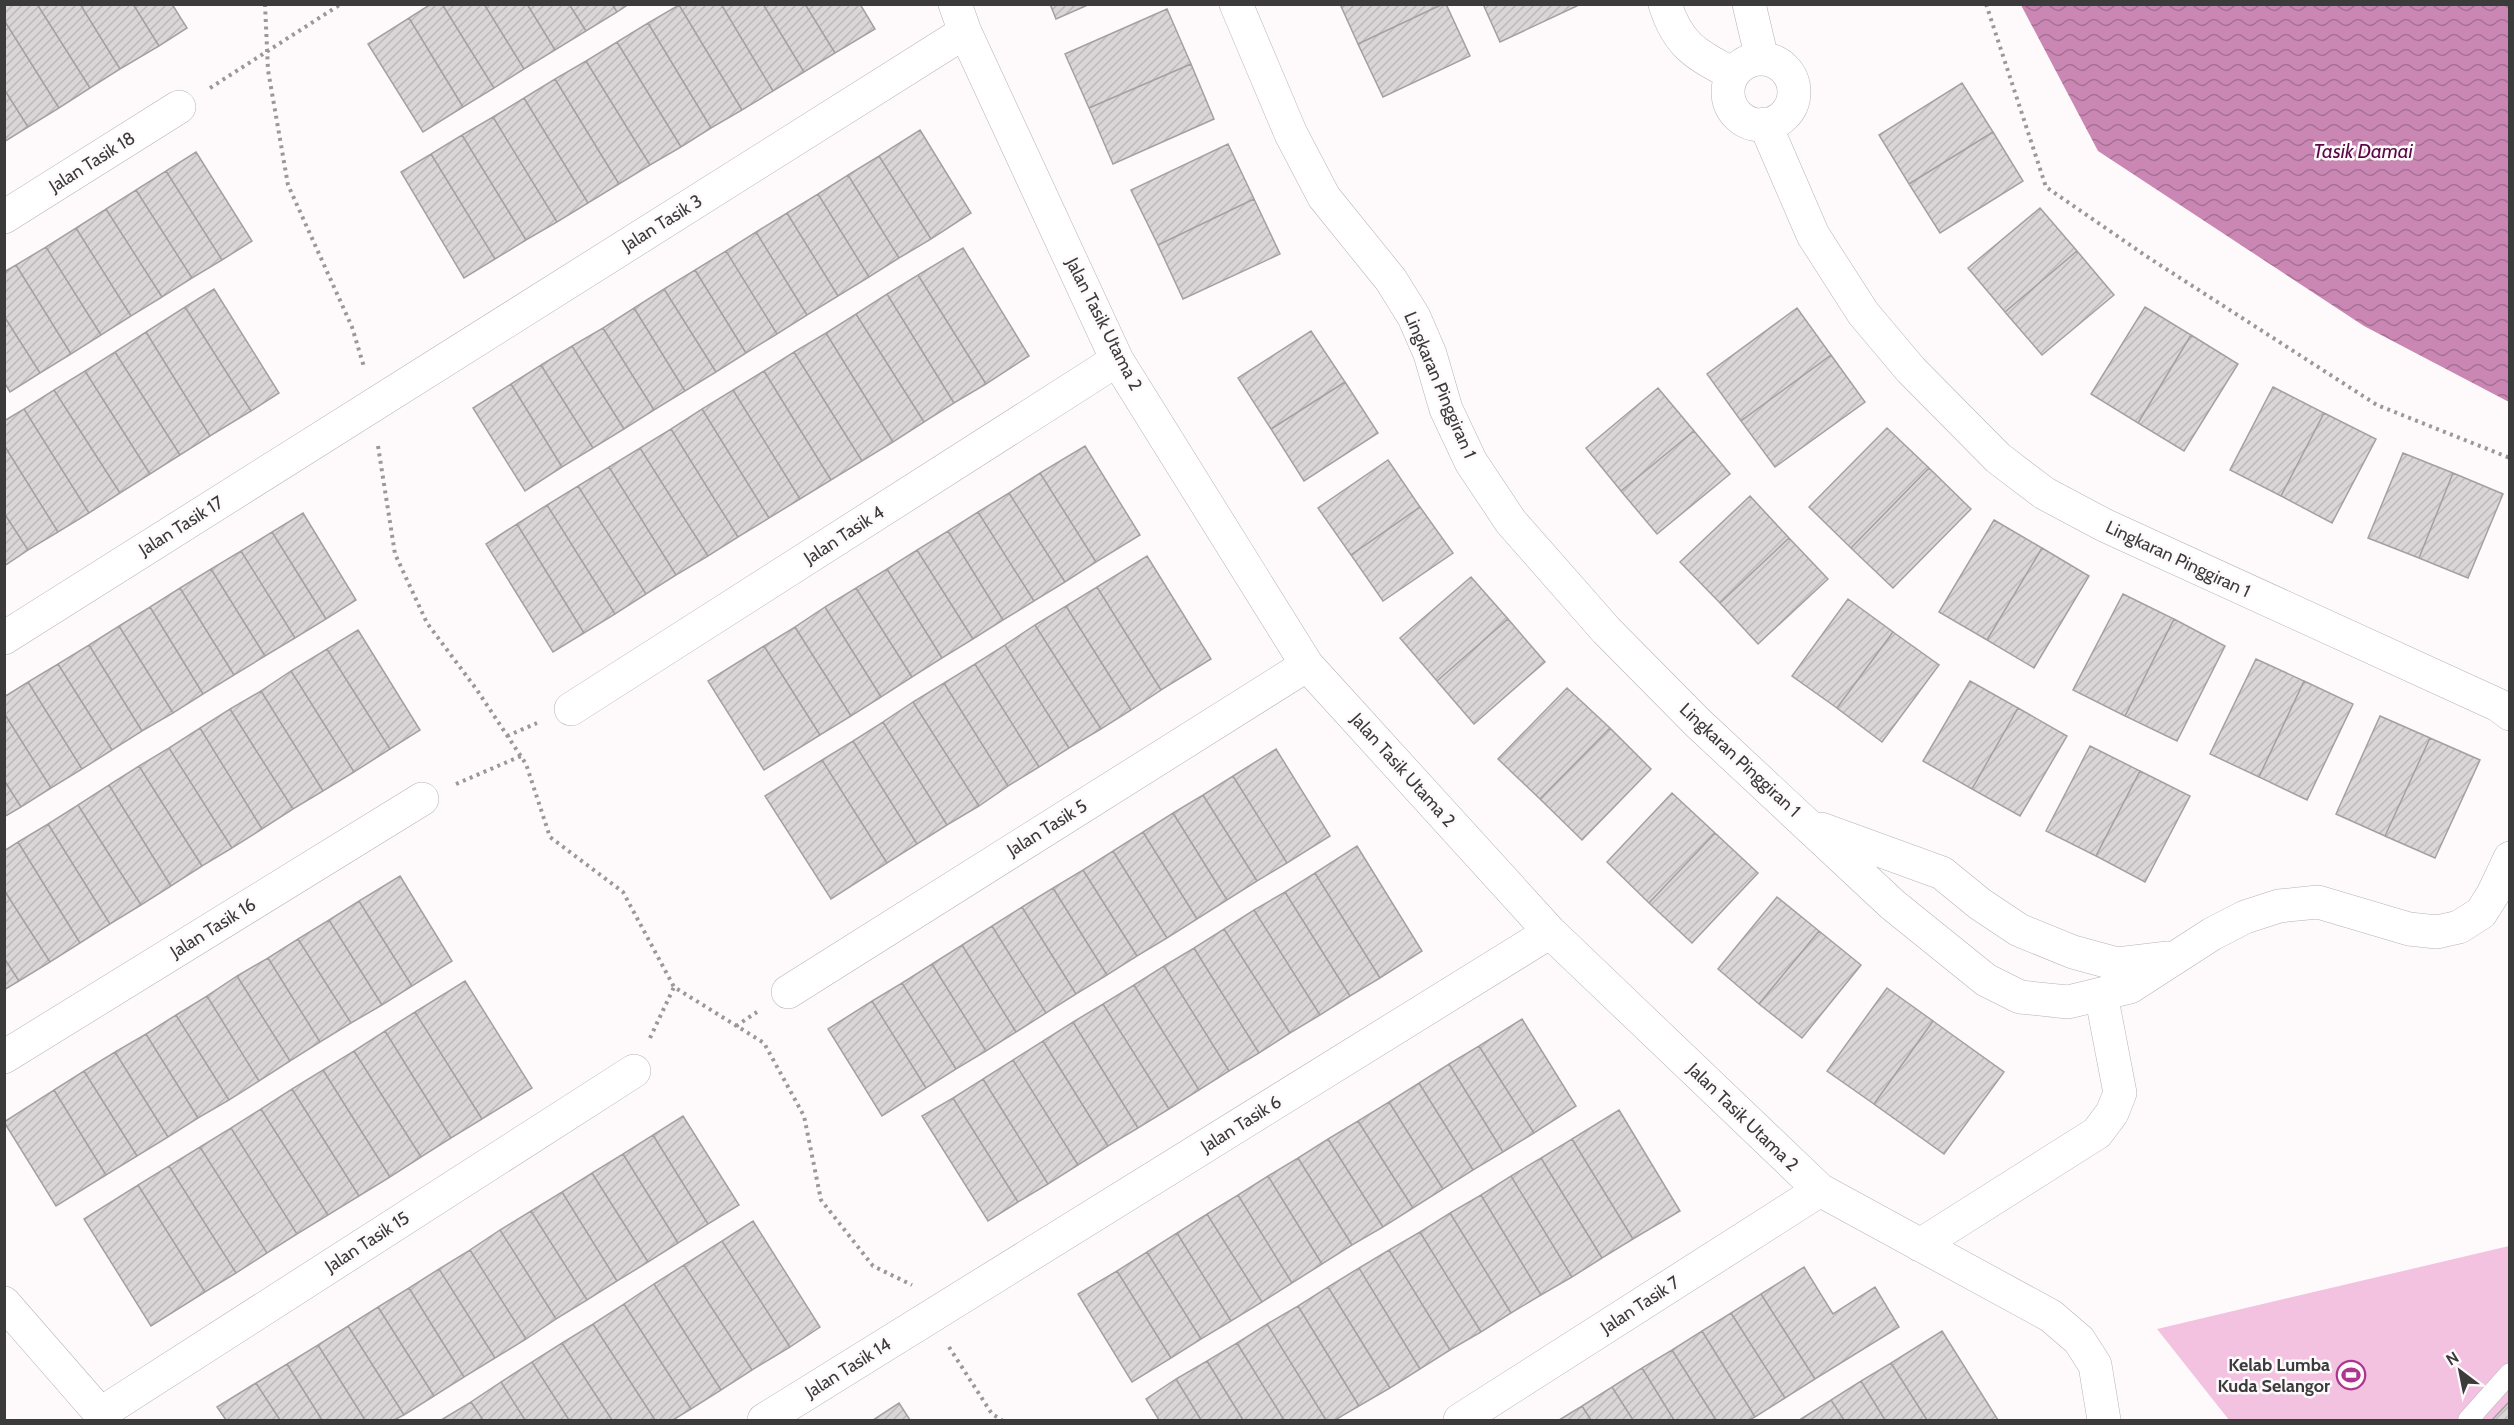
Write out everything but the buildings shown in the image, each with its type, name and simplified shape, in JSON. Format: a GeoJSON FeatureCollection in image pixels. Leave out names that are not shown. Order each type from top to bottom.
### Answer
{"type":"FeatureCollection","features":[{"type":"Feature","properties":{"kind":"street","name":"Lingkaran Pinggiran 1"},"geometry":{"type":"LineString","coordinates":[[1236,4],[1291,134],[1324,197],[1391,280],[1414,317],[1430,354],[1446,409],[1471,462],[1510,522],[1606,630],[1698,723],[1893,905],[1986,980],[2020,997],[2067,1002],[2130,987],[2245,917],[2279,906],[2318,902],[2409,929],[2437,932],[2458,927],[2481,914],[2510,858]]}},
{"type":"Feature","properties":{"kind":"street"},"geometry":{"type":"LineString","coordinates":[[1665,4],[1670,21],[1695,55],[1733,74]]}},
{"type":"Feature","properties":{"kind":"street"},"geometry":{"type":"LineString","coordinates":[[1749,4],[1762,59]]}},
{"type":"Feature","properties":{"kind":"street","name":"Jalan Tasik Utama 2"},"geometry":{"type":"LineString","coordinates":[[960,18],[1118,360],[1307,665],[1550,932],[1820,1190],[2051,1316],[2079,1340],[2095,1365],[2104,1420]]}},
{"type":"Feature","properties":{"kind":"street","name":"Jalan Tasik 3"},"geometry":{"type":"LineString","coordinates":[[359,415],[960,18]]}},
{"type":"Feature","properties":{"kind":"street"},"geometry":{"type":"LineString","coordinates":[[1762,59],[1773,61],[1789,75],[1793,85],[1790,105],[1775,121],[1765,124],[1755,124],[1736,114],[1728,94],[1733,74],[1746,62],[1762,59]]}},
{"type":"Feature","properties":{"kind":"street","name":"Jalan Tasik 18"},"geometry":{"type":"LineString","coordinates":[[4,217],[179,107]]}},
{"type":"Feature","properties":{"kind":"street","name":"Lingkaran Pinggiran 1"},"geometry":{"type":"LineString","coordinates":[[1765,124],[1813,235],[1863,313],[1911,370],[1998,458],[2044,493],[2104,525],[2498,705],[2510,714]]}},
{"type":"Feature","properties":{"kind":"street","name":"Jalan Tasik 4"},"geometry":{"type":"LineString","coordinates":[[571,709],[1118,360]]}},
{"type":"Feature","properties":{"kind":"street","name":"Jalan Tasik 17"},"geometry":{"type":"LineString","coordinates":[[4,638],[359,415]]}},
{"type":"Feature","properties":{"kind":"street","name":"Jalan Tasik 5"},"geometry":{"type":"LineString","coordinates":[[788,992],[1307,665]]}},
{"type":"Feature","properties":{"kind":"street","name":"Jalan Tasik 16"},"geometry":{"type":"LineString","coordinates":[[4,1057],[422,799]]}},
{"type":"Feature","properties":{"kind":"street","name":"Lingkaran Pinggiran 1"},"geometry":{"type":"LineString","coordinates":[[1808,824],[1942,873],[1980,904],[2019,930],[2073,952],[2117,964],[2176,957]]}},
{"type":"Feature","properties":{"kind":"street","name":"Jalan Tasik 6"},"geometry":{"type":"LineString","coordinates":[[938,1328],[1550,932]]}},
{"type":"Feature","properties":{"kind":"street"},"geometry":{"type":"LineString","coordinates":[[1920,1245],[2097,1133],[2112,1113],[2120,1093],[2101,994]]}},
{"type":"Feature","properties":{"kind":"street","name":"Jalan Tasik 15"},"geometry":{"type":"LineString","coordinates":[[103,1417],[634,1071]]}},
{"type":"Feature","properties":{"kind":"street","name":"Jalan Tasik 7"},"geometry":{"type":"LineString","coordinates":[[1460,1420],[1820,1190]]}},
{"type":"Feature","properties":{"kind":"street"},"geometry":{"type":"LineString","coordinates":[[4,1303],[103,1417]]}},
{"type":"Feature","properties":{"kind":"street","name":"Jalan Tasik 14"},"geometry":{"type":"LineString","coordinates":[[764,1420],[938,1328]]}},
{"type":"Feature","properties":{"kind":"lane"},"geometry":{"type":"LineString","coordinates":[[2468,1420],[2510,1373]]}},
{"type":"Feature","properties":{"kind":"path"},"geometry":{"type":"LineString","coordinates":[[265,4],[266,52],[288,185],[352,327],[367,376]]}},
{"type":"Feature","properties":{"kind":"path"},"geometry":{"type":"LineString","coordinates":[[179,107],[341,4]]}},
{"type":"Feature","properties":{"kind":"path"},"geometry":{"type":"LineString","coordinates":[[1986,4],[2046,187],[2146,256],[2377,405],[2510,458]]}},
{"type":"Feature","properties":{"kind":"path"},"geometry":{"type":"LineString","coordinates":[[378,444],[394,554],[427,623],[477,690],[526,765],[550,837],[623,892],[674,987],[764,1043],[804,1116],[821,1200],[873,1266],[916,1287]]}},
{"type":"Feature","properties":{"kind":"path"},"geometry":{"type":"LineString","coordinates":[[422,799],[521,756]]}},
{"type":"Feature","properties":{"kind":"path"},"geometry":{"type":"LineString","coordinates":[[634,1071],[674,987]]}},
{"type":"Feature","properties":{"kind":"path"},"geometry":{"type":"LineString","coordinates":[[938,1328],[992,1414],[1002,1420]]}},
{"type":"Feature","properties":{"kind":"shaded area","name":"Kelab Lumba Kuda Selangor"},"geometry":{"type":"Polygon","coordinates":[[[2509,1246],[2509,1420],[2229,1420],[2157,1329],[2509,1246]]]}},
{"type":"Feature","properties":{"kind":"water","name":"Tasik Damai"},"geometry":{"type":"Polygon","coordinates":[[[2021,5],[2509,5],[2509,402],[2364,326],[2098,151],[2021,5]]]}},
{"type":"Feature","properties":{"kind":"place","name":"Kelab Lumba Kuda Selangor"},"geometry":{"type":"Point","coordinates":[2351,1375]}}]}
